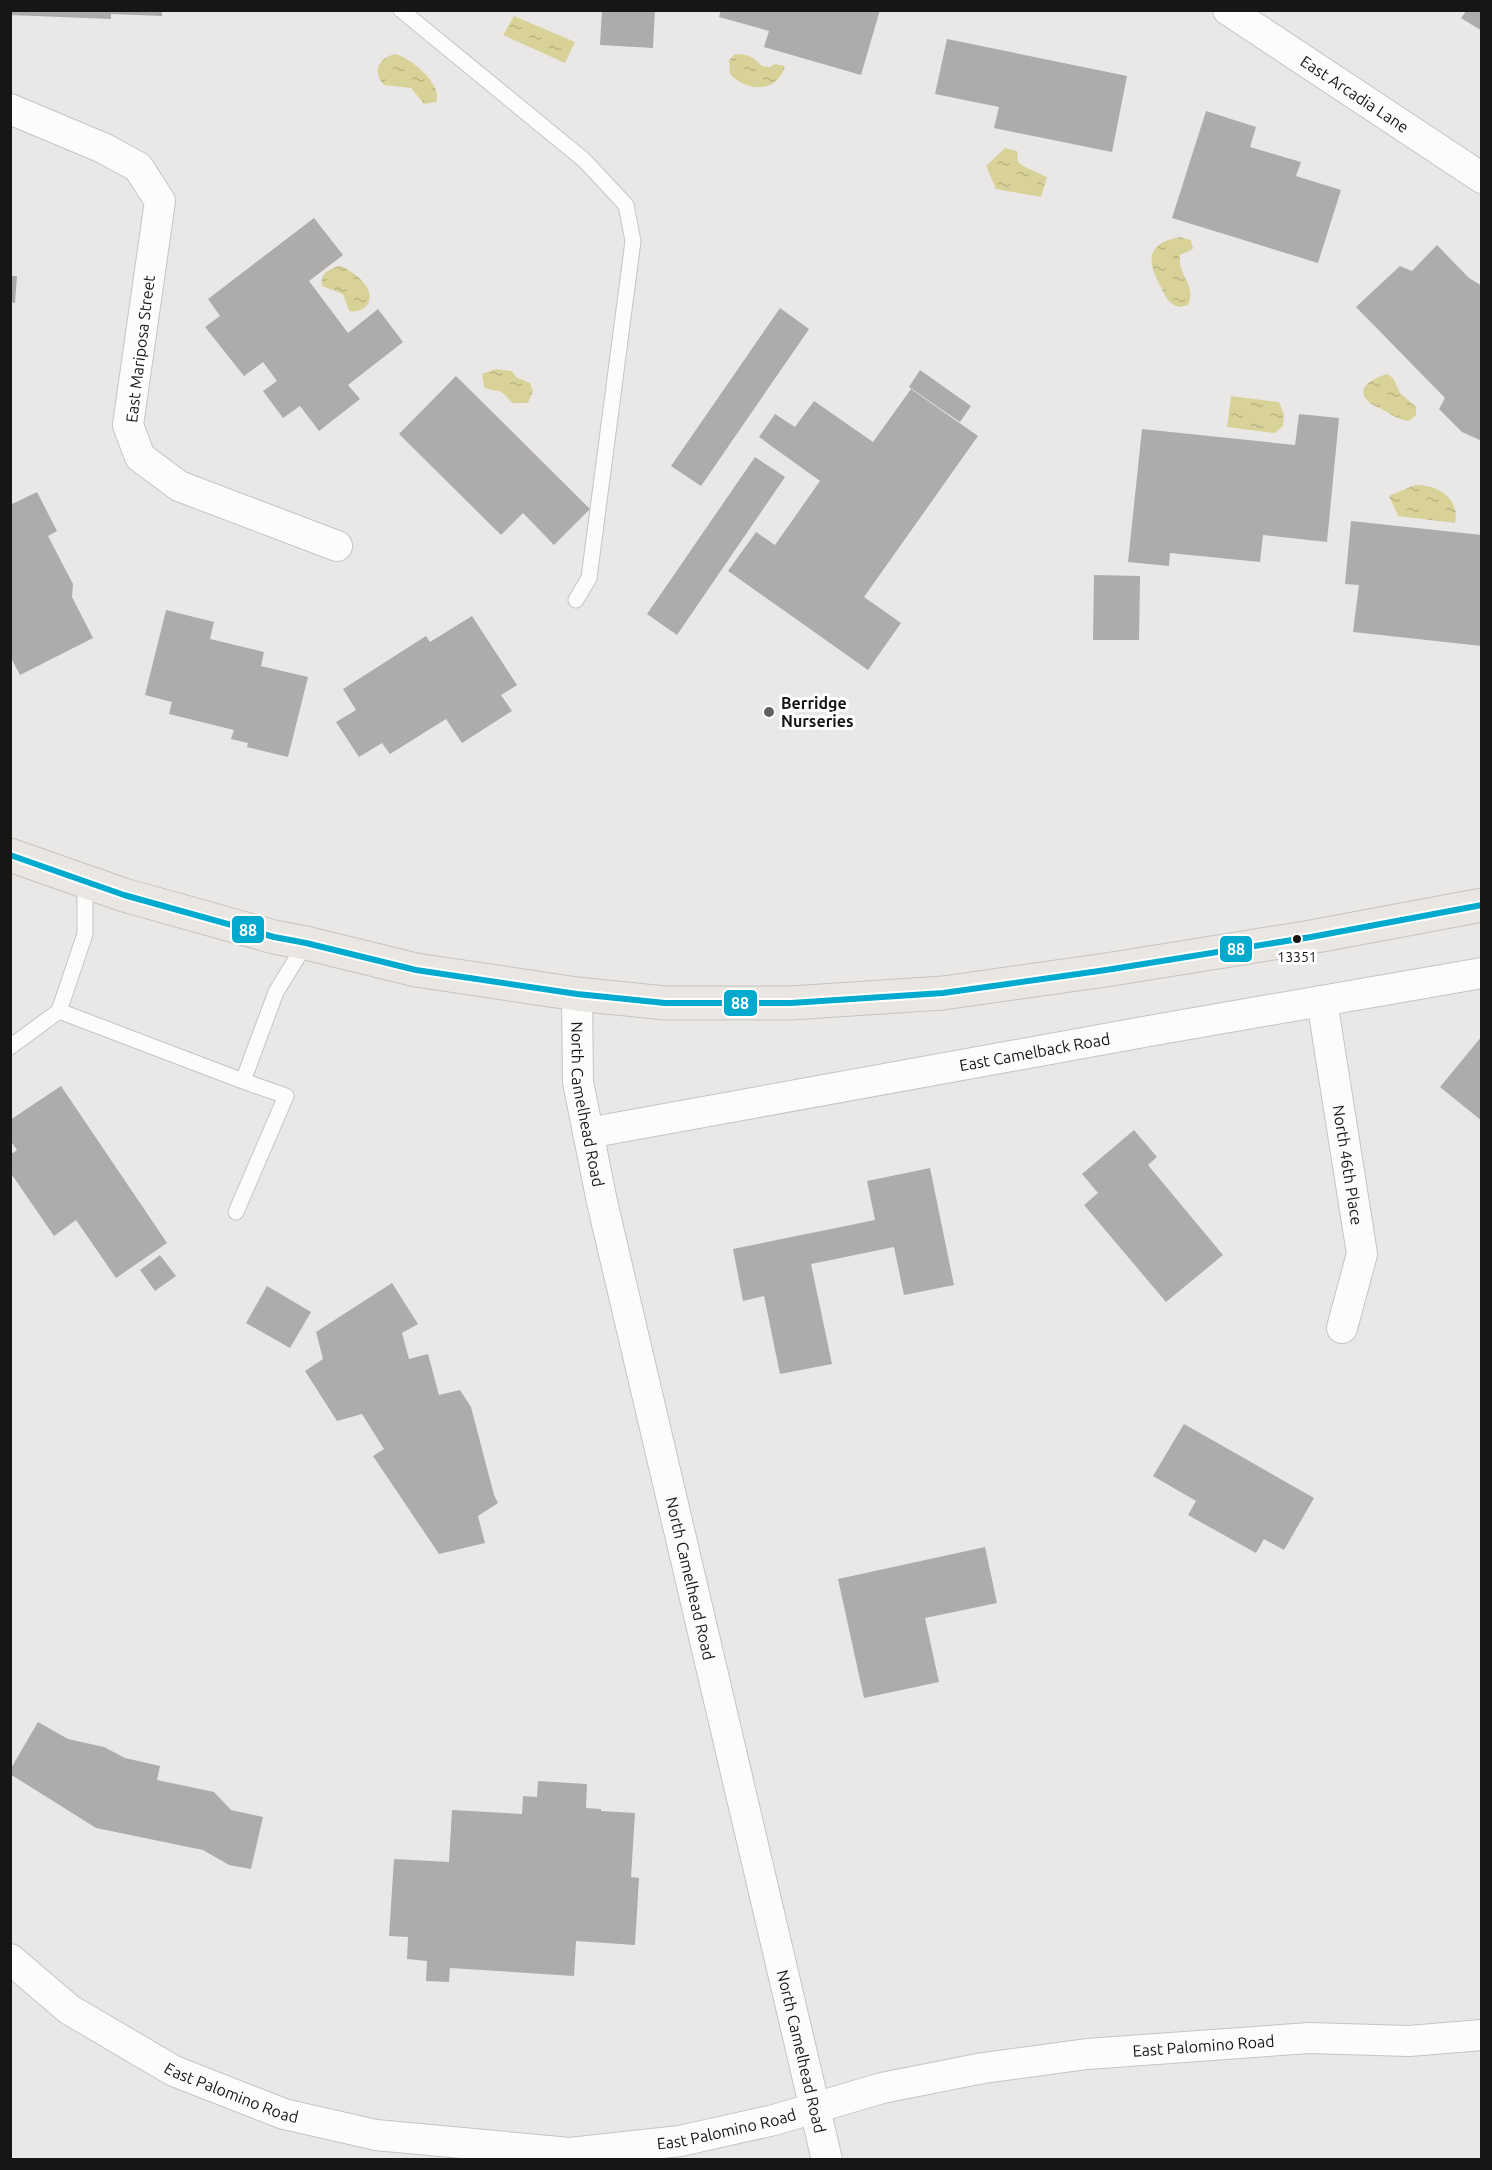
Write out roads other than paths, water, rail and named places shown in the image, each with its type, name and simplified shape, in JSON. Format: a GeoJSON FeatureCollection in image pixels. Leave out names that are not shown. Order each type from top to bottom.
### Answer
{"type":"FeatureCollection","features":[{"type":"Feature","properties":{"kind":"main road"},"geometry":{"type":"LineString","coordinates":[[10,855],[124,896],[262,934],[416,970],[577,994],[665,1003],[791,1003],[943,993],[1311,937],[1482,905]]}},
{"type":"Feature","properties":{"kind":"street","name":"East Arcadia Lane"},"geometry":{"type":"LineString","coordinates":[[1228,10],[1482,178]]}},
{"type":"Feature","properties":{"kind":"street","name":"East Mariposa Street"},"geometry":{"type":"LineString","coordinates":[[10,109],[104,148],[138,167],[160,201],[128,425],[140,457],[179,486],[338,546]]}},
{"type":"Feature","properties":{"kind":"street","name":"East Camelback Road"},"geometry":{"type":"LineString","coordinates":[[588,1133],[1482,973]]}},
{"type":"Feature","properties":{"kind":"street","name":"North Camelhead Road"},"geometry":{"type":"LineString","coordinates":[[577,994],[578,1082],[602,1202],[827,2160]]}},
{"type":"Feature","properties":{"kind":"street","name":"North 46th Place"},"geometry":{"type":"LineString","coordinates":[[1322,1001],[1362,1254],[1342,1328]]}},
{"type":"Feature","properties":{"kind":"street","name":"East Palomino Road"},"geometry":{"type":"LineString","coordinates":[[10,1959],[70,2010],[174,2071],[284,2114],[376,2135],[570,2153],[680,2140],[816,2109],[882,2088],[983,2068],[1087,2054],[1309,2038],[1409,2041],[1482,2036]]}},
{"type":"Feature","properties":{"kind":"lane"},"geometry":{"type":"LineString","coordinates":[[401,10],[584,160],[626,205],[633,241],[589,578],[576,600]]}},
{"type":"Feature","properties":{"kind":"lane"},"geometry":{"type":"LineString","coordinates":[[10,1047],[59,1011],[85,934],[85,881]]}},
{"type":"Feature","properties":{"kind":"lane"},"geometry":{"type":"LineString","coordinates":[[243,1081],[276,992],[306,943]]}},
{"type":"Feature","properties":{"kind":"lane"},"geometry":{"type":"LineString","coordinates":[[59,1011],[286,1096],[236,1212]]}},
{"type":"Feature","properties":{"kind":"water"},"geometry":{"type":"Polygon","coordinates":[[[514,16],[575,42],[565,63],[503,35],[514,16]]]}},
{"type":"Feature","properties":{"kind":"water"},"geometry":{"type":"Polygon","coordinates":[[[395,54],[409,60],[430,80],[437,95],[436,102],[424,104],[411,88],[384,85],[378,75],[379,66],[384,59],[395,54]]]}},
{"type":"Feature","properties":{"kind":"water"},"geometry":{"type":"Polygon","coordinates":[[[735,54],[750,57],[762,66],[770,67],[775,64],[785,66],[781,75],[769,86],[753,87],[730,74],[729,60],[735,54]]]}},
{"type":"Feature","properties":{"kind":"water"},"geometry":{"type":"Polygon","coordinates":[[[1005,148],[1017,151],[1018,162],[1047,177],[1041,197],[996,189],[986,166],[1005,148]]]}},
{"type":"Feature","properties":{"kind":"water"},"geometry":{"type":"Polygon","coordinates":[[[1179,237],[1191,240],[1193,249],[1180,255],[1181,269],[1189,285],[1190,298],[1188,305],[1180,307],[1166,297],[1156,278],[1152,262],[1152,255],[1160,244],[1179,237]]]}},
{"type":"Feature","properties":{"kind":"water"},"geometry":{"type":"Polygon","coordinates":[[[340,266],[355,274],[367,287],[369,302],[359,311],[349,311],[343,294],[322,286],[322,278],[326,272],[340,266]]]}},
{"type":"Feature","properties":{"kind":"water"},"geometry":{"type":"Polygon","coordinates":[[[496,369],[512,371],[516,377],[530,383],[533,391],[528,403],[512,403],[501,392],[484,387],[482,374],[496,369]]]}},
{"type":"Feature","properties":{"kind":"water"},"geometry":{"type":"Polygon","coordinates":[[[1387,374],[1393,378],[1400,393],[1416,407],[1416,415],[1409,421],[1398,418],[1374,405],[1364,394],[1369,383],[1387,374]]]}},
{"type":"Feature","properties":{"kind":"water"},"geometry":{"type":"Polygon","coordinates":[[[1231,396],[1279,402],[1284,415],[1283,426],[1275,433],[1227,427],[1231,396]]]}},
{"type":"Feature","properties":{"kind":"water"},"geometry":{"type":"Polygon","coordinates":[[[1415,485],[1431,487],[1445,494],[1454,506],[1455,523],[1398,516],[1389,496],[1415,485]]]}},
{"type":"Feature","properties":{"kind":"place","name":"Berridge Nurseries"},"geometry":{"type":"Point","coordinates":[769,712]}},
{"type":"Feature","properties":{"kind":"place","name":"13351"},"geometry":{"type":"Point","coordinates":[1297,939]}}]}
